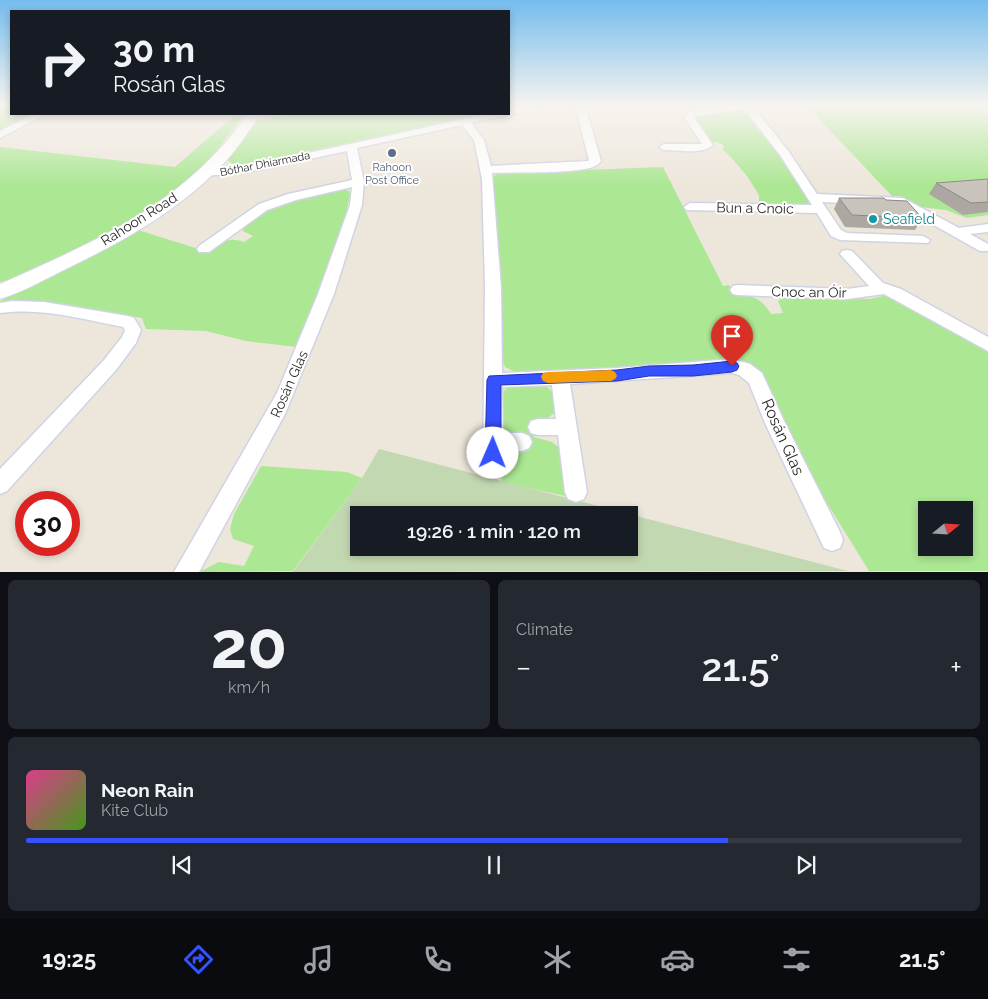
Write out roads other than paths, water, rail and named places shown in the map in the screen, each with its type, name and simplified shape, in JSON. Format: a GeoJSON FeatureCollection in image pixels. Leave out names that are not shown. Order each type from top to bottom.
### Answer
{"type":"FeatureCollection","features":[{"type":"Feature","properties":{"kind":"street","name":"Rahoon Road"},"geometry":{"type":"LineString","coordinates":[[0,292],[112,237],[166,204],[205,173],[228,149],[241,132]]}},
{"type":"Feature","properties":{"kind":"street","name":"Bóthar Dhiarmada"},"geometry":{"type":"LineString","coordinates":[[205,173],[248,169],[419,132]]}},
{"type":"Feature","properties":{"kind":"street"},"geometry":{"type":"LineString","coordinates":[[472,132],[479,140],[487,170],[491,226],[494,380],[493,463]]}},
{"type":"Feature","properties":{"kind":"street"},"geometry":{"type":"LineString","coordinates":[[487,170],[579,166],[592,163],[595,161],[587,132]]}},
{"type":"Feature","properties":{"kind":"street","name":"Bun a Cnoic"},"geometry":{"type":"LineString","coordinates":[[664,147],[703,147],[708,145],[699,132]]}},
{"type":"Feature","properties":{"kind":"street","name":"Bun a Cnoic"},"geometry":{"type":"LineString","coordinates":[[767,132],[785,154],[832,230],[838,235],[845,237],[922,240]]}},
{"type":"Feature","properties":{"kind":"street","name":"Rosán Glas"},"geometry":{"type":"LineString","coordinates":[[186,572],[262,441],[286,393],[338,264],[356,205],[358,182],[352,146]]}},
{"type":"Feature","properties":{"kind":"street"},"geometry":{"type":"LineString","coordinates":[[204,249],[263,206],[292,197],[358,182]]}},
{"type":"Feature","properties":{"kind":"street"},"geometry":{"type":"LineString","coordinates":[[817,203],[897,201],[917,209],[985,248]]}},
{"type":"Feature","properties":{"kind":"street","name":"Bun a Cnoic"},"geometry":{"type":"LineString","coordinates":[[690,207],[817,203]]}},
{"type":"Feature","properties":{"kind":"street"},"geometry":{"type":"LineString","coordinates":[[957,232],[988,228]]}},
{"type":"Feature","properties":{"kind":"street"},"geometry":{"type":"LineString","coordinates":[[847,254],[879,288],[887,288],[988,345]]}},
{"type":"Feature","properties":{"kind":"street","name":"Cnoc an Óir"},"geometry":{"type":"LineString","coordinates":[[738,290],[847,294],[869,292],[879,288]]}},
{"type":"Feature","properties":{"kind":"street"},"geometry":{"type":"LineString","coordinates":[[0,308],[21,305],[96,316],[128,322],[133,330],[130,339],[110,365],[0,484]]}},
{"type":"Feature","properties":{"kind":"street","name":"Rosán Glas"},"geometry":{"type":"LineString","coordinates":[[494,380],[617,376],[649,371],[693,370],[732,366],[744,369],[752,375],[760,386],[777,429],[832,540]]}},
{"type":"Feature","properties":{"kind":"street"},"geometry":{"type":"LineString","coordinates":[[560,377],[576,492]]}},
{"type":"Feature","properties":{"kind":"street"},"geometry":{"type":"LineString","coordinates":[[538,427],[567,427]]}},
{"type":"Feature","properties":{"kind":"street"},"geometry":{"type":"LineString","coordinates":[[493,442],[522,442]]}},
{"type":"Feature","properties":{"kind":"place","name":"Rahoon Post Office"},"geometry":{"type":"Point","coordinates":[392,153]}},
{"type":"Feature","properties":{"kind":"place","name":"Seafield"},"geometry":{"type":"Point","coordinates":[873,219]}}]}
